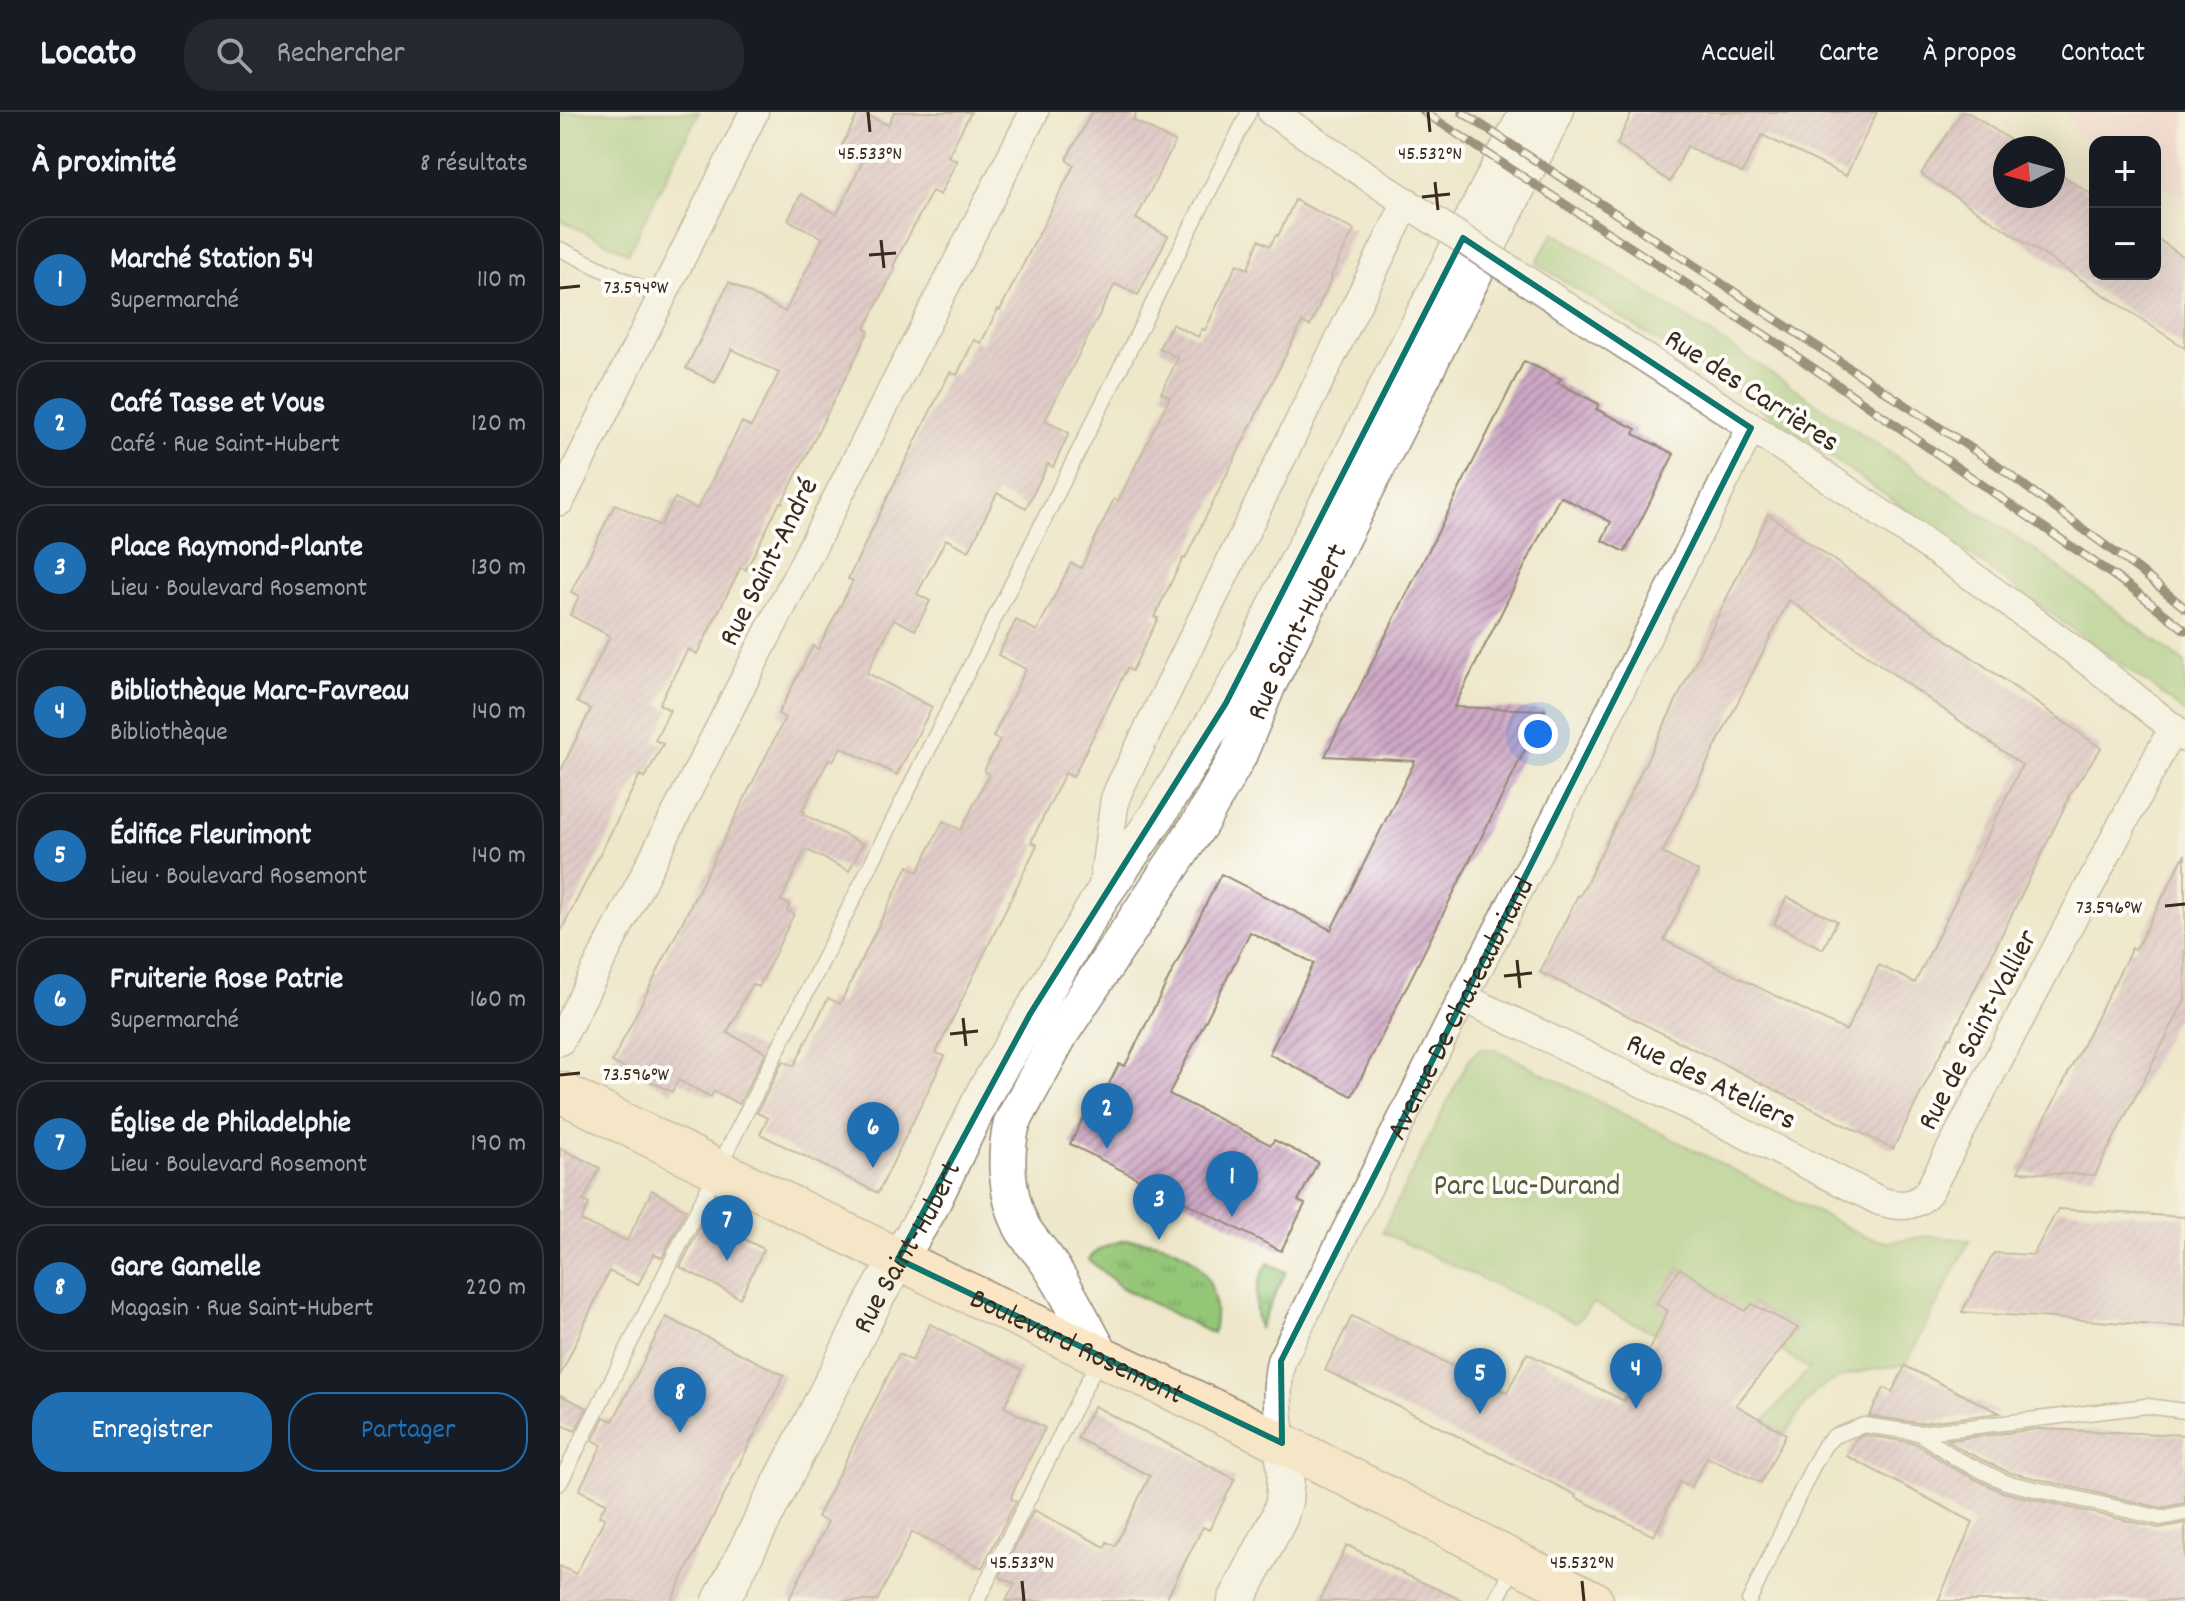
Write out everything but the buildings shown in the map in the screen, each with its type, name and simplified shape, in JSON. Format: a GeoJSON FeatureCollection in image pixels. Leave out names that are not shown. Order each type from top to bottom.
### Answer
{"type":"FeatureCollection","features":[{"type":"Feature","properties":{"kind":"main road","name":"Boulevard Rosemont"},"geometry":{"type":"LineString","coordinates":[[560,1092],[898,1259],[1282,1443],[1593,1601]]}},
{"type":"Feature","properties":{"kind":"street"},"geometry":{"type":"LineString","coordinates":[[560,501],[754,112]]}},
{"type":"Feature","properties":{"kind":"street","name":"Rue Saint-André"},"geometry":{"type":"LineString","coordinates":[[560,1041],[1034,112]]}},
{"type":"Feature","properties":{"kind":"street","name":"Rue des Carrières"},"geometry":{"type":"LineString","coordinates":[[1272,112],[1898,524],[2074,651],[2179,733]]}},
{"type":"Feature","properties":{"kind":"street","name":"Rue Saint-Hubert"},"geometry":{"type":"LineString","coordinates":[[721,1601],[876,1297],[929,1209],[985,1092],[1101,897],[1169,797],[1245,668],[1528,112]]}},
{"type":"Feature","properties":{"kind":"street","name":"Rue Saint-Hubert"},"geometry":{"type":"LineString","coordinates":[[1101,1355],[1048,1262],[1033,1244],[1018,1217],[1007,1170],[1009,1136],[1016,1112],[1060,1034],[1180,855],[1233,766],[1268,684],[1555,112]]}},
{"type":"Feature","properties":{"kind":"street","name":"Rue Saint-Hubert"},"geometry":{"type":"LineString","coordinates":[[1101,897],[1119,789],[1413,207]]}},
{"type":"Feature","properties":{"kind":"street","name":"Avenue De Chateaubriand"},"geometry":{"type":"LineString","coordinates":[[1236,1601],[1279,1518],[1284,1502],[1286,1472],[1277,1396],[1281,1361],[1751,428]]}},
{"type":"Feature","properties":{"kind":"street","name":"Rue de Saint-Vallier"},"geometry":{"type":"LineString","coordinates":[[1929,1191],[2179,733]]}},
{"type":"Feature","properties":{"kind":"street","name":"Rue des Ateliers"},"geometry":{"type":"LineString","coordinates":[[1464,998],[1880,1201],[1910,1205],[1923,1199],[1929,1191]]}},
{"type":"Feature","properties":{"kind":"lane"},"geometry":{"type":"LineString","coordinates":[[560,1483],[1249,112]]}},
{"type":"Feature","properties":{"kind":"lane"},"geometry":{"type":"LineString","coordinates":[[560,249],[662,298]]}},
{"type":"Feature","properties":{"kind":"lane"},"geometry":{"type":"LineString","coordinates":[[977,1601],[1101,1355]]}},
{"type":"Feature","properties":{"kind":"lane"},"geometry":{"type":"LineString","coordinates":[[1749,1601],[1813,1466],[1834,1436],[1864,1425],[1919,1433],[2147,1406],[2185,1411]]}},
{"type":"Feature","properties":{"kind":"lane"},"geometry":{"type":"LineString","coordinates":[[1919,1433],[1957,1459],[2005,1482],[2161,1518],[2185,1513]]}},
{"type":"Feature","properties":{"kind":"lane"},"geometry":{"type":"LineString","coordinates":[[1496,1601],[1516,1561]]}},
{"type":"Feature","properties":{"kind":"highlighted area"},"geometry":{"type":"Polygon","coordinates":[[[1463,238],[1751,428],[1281,1361],[1282,1443],[898,1259],[1030,1014],[1226,703],[1463,238]]]}},
{"type":"Feature","properties":{"kind":"shaded area"},"geometry":{"type":"Polygon","coordinates":[[[2064,112],[2185,112],[2185,199],[2161,185],[2161,136],[2089,136],[2089,142],[2077,135],[2064,112]]]}},
{"type":"Feature","properties":{"kind":"green space"},"geometry":{"type":"Polygon","coordinates":[[[560,112],[699,112],[628,253],[560,220],[560,112]]]}},
{"type":"Feature","properties":{"kind":"green space"},"geometry":{"type":"Polygon","coordinates":[[[1554,232],[2042,555],[2185,663],[2185,713],[1948,539],[1739,393],[1536,263],[1554,232]]]}},
{"type":"Feature","properties":{"kind":"green space","name":"Parc Luc-Durand"},"geometry":{"type":"Polygon","coordinates":[[[1480,1049],[1495,1049],[1864,1236],[1887,1242],[1928,1236],[1970,1240],[1906,1364],[1858,1372],[1825,1385],[1808,1401],[1786,1434],[1764,1421],[1809,1369],[1781,1351],[1798,1328],[1752,1304],[1735,1324],[1728,1300],[1680,1268],[1656,1303],[1668,1311],[1656,1334],[1593,1303],[1576,1323],[1382,1232],[1469,1059],[1480,1049]]]}},
{"type":"Feature","properties":{"kind":"green space"},"geometry":{"type":"Polygon","coordinates":[[[1125,1240],[1165,1245],[1182,1252],[1196,1263],[1213,1292],[1213,1334],[1122,1288],[1088,1259],[1100,1249],[1125,1240]]]}},
{"type":"Feature","properties":{"kind":"green space"},"geometry":{"type":"Polygon","coordinates":[[[1268,1263],[1286,1272],[1259,1328],[1256,1294],[1268,1263]]]}},
{"type":"Feature","properties":{"kind":"railway"},"geometry":{"type":"LineString","coordinates":[[1424,112],[1780,345],[2133,589],[2185,630]]}},
{"type":"Feature","properties":{"kind":"railway"},"geometry":{"type":"LineString","coordinates":[[1462,112],[1995,464],[2185,608]]}},
{"type":"Feature","properties":{"kind":"place","name":"Café Tasse et Vous"},"geometry":{"type":"Point","coordinates":[1107,1149]}},
{"type":"Feature","properties":{"kind":"place","name":"Fruiterie Rose Patrie"},"geometry":{"type":"Point","coordinates":[873,1168]}},
{"type":"Feature","properties":{"kind":"place","name":"Marché Station 54"},"geometry":{"type":"Point","coordinates":[1232,1217]}},
{"type":"Feature","properties":{"kind":"place","name":"Place Raymond-Plante"},"geometry":{"type":"Point","coordinates":[1159,1240]}},
{"type":"Feature","properties":{"kind":"place","name":"Église de Philadelphie"},"geometry":{"type":"Point","coordinates":[727,1261]}},
{"type":"Feature","properties":{"kind":"place","name":"Bibliothèque Marc-Favreau"},"geometry":{"type":"Point","coordinates":[1636,1409]}},
{"type":"Feature","properties":{"kind":"place","name":"Édifice Fleurimont"},"geometry":{"type":"Point","coordinates":[1480,1414]}},
{"type":"Feature","properties":{"kind":"place","name":"Gare Gamelle"},"geometry":{"type":"Point","coordinates":[680,1433]}}]}
